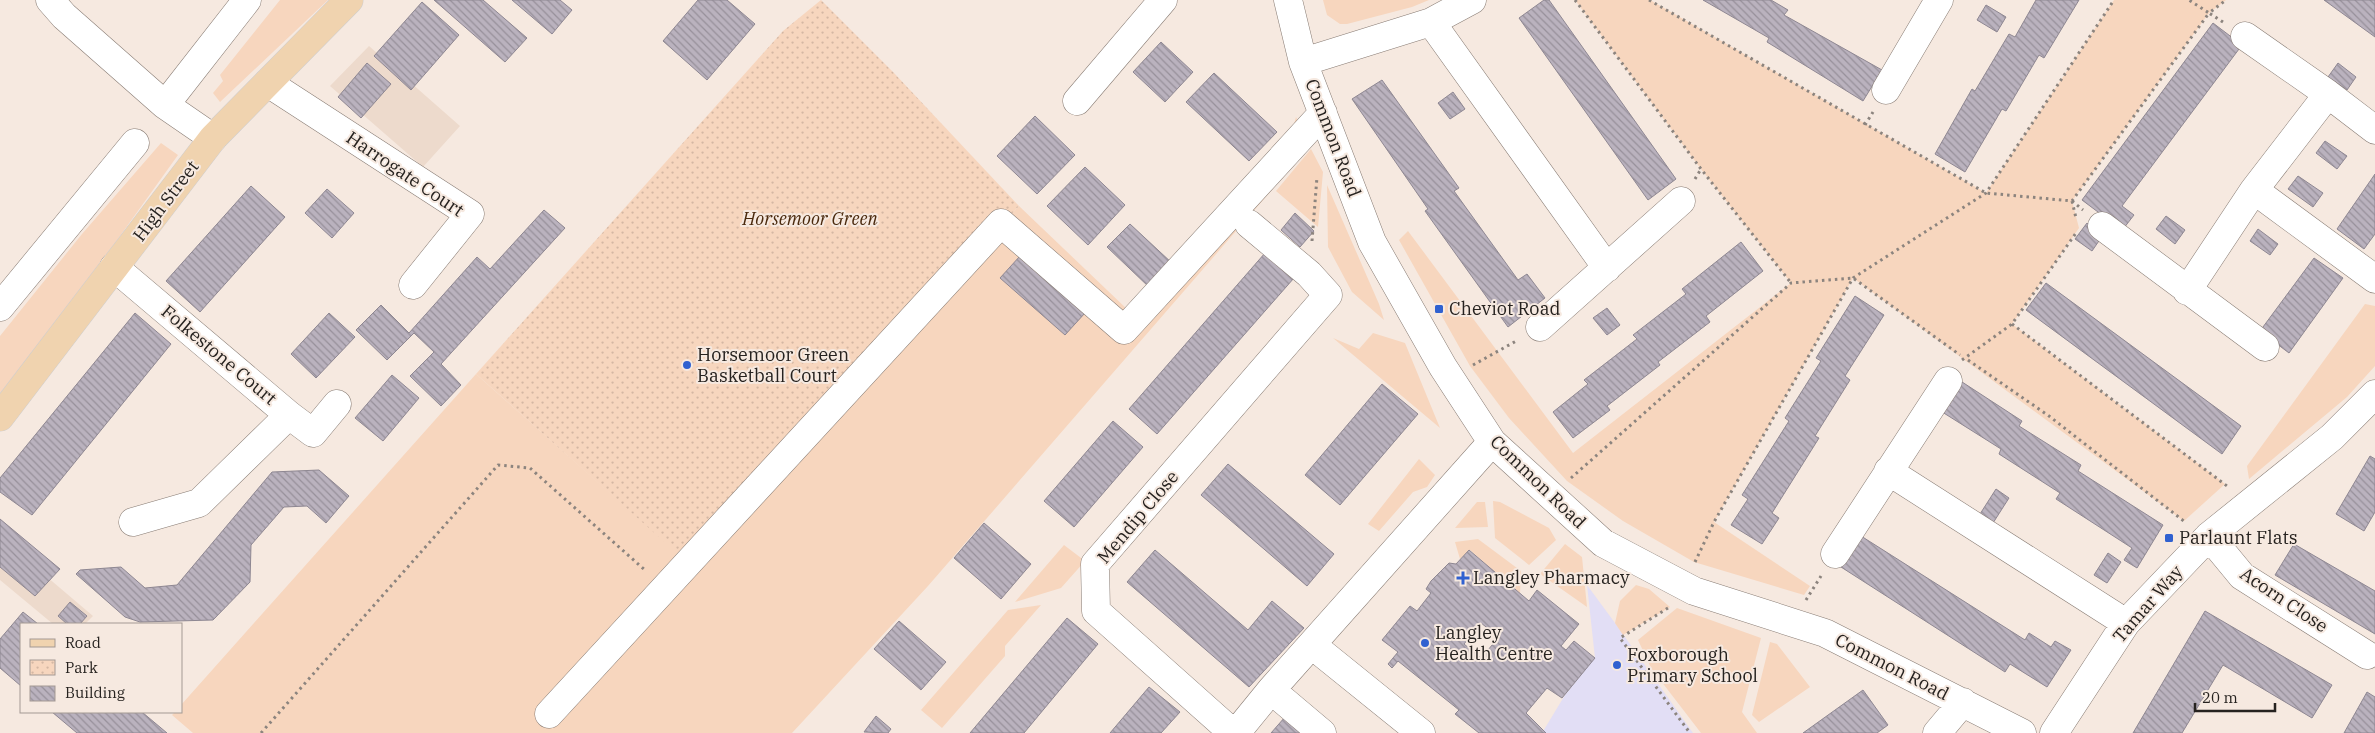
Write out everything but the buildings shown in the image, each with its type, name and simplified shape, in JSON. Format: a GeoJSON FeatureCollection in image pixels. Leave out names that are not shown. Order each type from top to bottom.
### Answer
{"type":"FeatureCollection","features":[{"type":"Feature","properties":{"kind":"main road","name":"High Street"},"geometry":{"type":"LineString","coordinates":[[0,417],[214,138],[349,0]]}},
{"type":"Feature","properties":{"kind":"street"},"geometry":{"type":"LineString","coordinates":[[50,0],[64,16],[165,105],[214,138]]}},
{"type":"Feature","properties":{"kind":"street"},"geometry":{"type":"LineString","coordinates":[[165,105],[247,0]]}},
{"type":"Feature","properties":{"kind":"street"},"geometry":{"type":"LineString","coordinates":[[1077,101],[1162,0]]}},
{"type":"Feature","properties":{"kind":"street","name":"Common Road"},"geometry":{"type":"LineString","coordinates":[[1288,0],[1303,62],[1372,242],[1453,381],[1492,442],[1603,543],[1682,585],[1824,633],[2022,733]]}},
{"type":"Feature","properties":{"kind":"street"},"geometry":{"type":"LineString","coordinates":[[1303,62],[1431,22],[1472,0]]}},
{"type":"Feature","properties":{"kind":"street"},"geometry":{"type":"LineString","coordinates":[[1886,90],[1933,2]]}},
{"type":"Feature","properties":{"kind":"street"},"geometry":{"type":"LineString","coordinates":[[1431,22],[1607,268]]}},
{"type":"Feature","properties":{"kind":"street"},"geometry":{"type":"LineString","coordinates":[[2245,36],[2328,94],[2375,130]]}},
{"type":"Feature","properties":{"kind":"street","name":"Harrogate Court"},"geometry":{"type":"LineString","coordinates":[[268,83],[470,214],[413,286]]}},
{"type":"Feature","properties":{"kind":"street"},"geometry":{"type":"LineString","coordinates":[[2187,291],[2254,190],[2328,94]]}},
{"type":"Feature","properties":{"kind":"street"},"geometry":{"type":"LineString","coordinates":[[549,714],[1001,223],[1124,330],[1323,113]]}},
{"type":"Feature","properties":{"kind":"street"},"geometry":{"type":"LineString","coordinates":[[0,306],[135,143]]}},
{"type":"Feature","properties":{"kind":"street"},"geometry":{"type":"LineString","coordinates":[[2254,190],[2375,279]]}},
{"type":"Feature","properties":{"kind":"street"},"geometry":{"type":"LineString","coordinates":[[1540,327],[1681,201]]}},
{"type":"Feature","properties":{"kind":"street"},"geometry":{"type":"LineString","coordinates":[[1249,224],[1309,274]]}},
{"type":"Feature","properties":{"kind":"street"},"geometry":{"type":"LineString","coordinates":[[2086,225],[2187,291],[2265,347]]}},
{"type":"Feature","properties":{"kind":"street","name":"Folkestone Court"},"geometry":{"type":"LineString","coordinates":[[114,267],[289,414],[199,503],[133,522]]}},
{"type":"Feature","properties":{"kind":"street","name":"Mendip Close"},"geometry":{"type":"LineString","coordinates":[[1234,733],[1096,610],[1096,564],[1328,295],[1309,274]]}},
{"type":"Feature","properties":{"kind":"street"},"geometry":{"type":"LineString","coordinates":[[1835,554],[1948,381]]}},
{"type":"Feature","properties":{"kind":"street","name":"Tamar Way"},"geometry":{"type":"LineString","coordinates":[[2054,733],[2126,623],[2208,537],[2332,437],[2375,394]]}},
{"type":"Feature","properties":{"kind":"street"},"geometry":{"type":"LineString","coordinates":[[289,414],[313,433],[337,404]]}},
{"type":"Feature","properties":{"kind":"street"},"geometry":{"type":"LineString","coordinates":[[1234,733],[1492,442]]}},
{"type":"Feature","properties":{"kind":"street"},"geometry":{"type":"LineString","coordinates":[[1888,471],[2126,623]]}},
{"type":"Feature","properties":{"kind":"street","name":"Acorn Close"},"geometry":{"type":"LineString","coordinates":[[2208,537],[2242,576],[2366,655]]}},
{"type":"Feature","properties":{"kind":"street"},"geometry":{"type":"LineString","coordinates":[[1312,645],[1421,733]]}},
{"type":"Feature","properties":{"kind":"street"},"geometry":{"type":"LineString","coordinates":[[1271,690],[1322,733]]}},
{"type":"Feature","properties":{"kind":"street"},"geometry":{"type":"LineString","coordinates":[[1937,733],[1963,702]]}},
{"type":"Feature","properties":{"kind":"path"},"geometry":{"type":"LineString","coordinates":[[1575,0],[1701,169],[1792,283]]}},
{"type":"Feature","properties":{"kind":"path"},"geometry":{"type":"LineString","coordinates":[[1649,0],[1986,193],[2072,202]]}},
{"type":"Feature","properties":{"kind":"path"},"geometry":{"type":"LineString","coordinates":[[1690,733],[1620,638],[1682,585],[1714,522],[1853,278],[1986,193],[2114,0]]}},
{"type":"Feature","properties":{"kind":"path"},"geometry":{"type":"LineString","coordinates":[[2189,0],[2209,12]]}},
{"type":"Feature","properties":{"kind":"path"},"geometry":{"type":"LineString","coordinates":[[2072,202],[2209,12],[2226,0]]}},
{"type":"Feature","properties":{"kind":"path"},"geometry":{"type":"LineString","coordinates":[[1309,274],[1318,170]]}},
{"type":"Feature","properties":{"kind":"path"},"geometry":{"type":"LineString","coordinates":[[1948,381],[1963,357],[2012,324],[2086,225],[2072,202]]}},
{"type":"Feature","properties":{"kind":"path"},"geometry":{"type":"LineString","coordinates":[[1543,490],[1567,481],[1792,283],[1853,278],[2049,416],[2208,537]]}},
{"type":"Feature","properties":{"kind":"path"},"geometry":{"type":"LineString","coordinates":[[2012,324],[2250,503]]}},
{"type":"Feature","properties":{"kind":"path"},"geometry":{"type":"LineString","coordinates":[[1453,381],[1470,366],[1540,327]]}},
{"type":"Feature","properties":{"kind":"path"},"geometry":{"type":"LineString","coordinates":[[261,733],[498,465],[530,468],[666,588]]}},
{"type":"Feature","properties":{"kind":"path"},"geometry":{"type":"LineString","coordinates":[[1791,623],[1835,554]]}},
{"type":"Feature","properties":{"kind":"shaded area"},"geometry":{"type":"Polygon","coordinates":[[[369,46],[460,126],[423,167],[330,86],[369,46]]]}},
{"type":"Feature","properties":{"kind":"shaded area"},"geometry":{"type":"Polygon","coordinates":[[[0,537],[93,616],[86,623],[52,623],[0,580],[0,537]]]}},
{"type":"Feature","properties":{"kind":"shaded area","name":"Foxborough Primary School"},"geometry":{"type":"Polygon","coordinates":[[[1587,585],[1693,733],[1542,733],[1565,695],[1595,658],[1587,585]]]}},
{"type":"Feature","properties":{"kind":"green space"},"geometry":{"type":"Polygon","coordinates":[[[280,0],[328,0],[220,102],[213,93],[223,81],[220,75],[280,0]]]}},
{"type":"Feature","properties":{"kind":"green space","name":"Horsemoor Green"},"geometry":{"type":"Polygon","coordinates":[[[821,0],[894,73],[1019,206],[688,563],[476,374],[783,31],[821,0]]]}},
{"type":"Feature","properties":{"kind":"green space"},"geometry":{"type":"Polygon","coordinates":[[[1323,0],[1429,0],[1412,7],[1347,24],[1340,24],[1327,15],[1323,0]]]}},
{"type":"Feature","properties":{"kind":"green space"},"geometry":{"type":"Polygon","coordinates":[[[1575,0],[1650,0],[1986,193],[2114,0],[2226,0],[2209,13],[2072,201],[2079,228],[2012,324],[2225,484],[2184,521],[1853,278],[1714,522],[1810,586],[1804,595],[1694,562],[1623,521],[1567,481],[1509,418],[1470,366],[1399,240],[1408,231],[1573,453],[1791,283],[1701,169],[1575,0]]]}},
{"type":"Feature","properties":{"kind":"green space"},"geometry":{"type":"Polygon","coordinates":[[[1296,117],[1309,147],[928,586],[792,733],[193,733],[172,715],[174,713],[182,713],[182,704],[476,374],[688,562],[1019,206],[1129,311],[1287,150],[1296,117]]]}},
{"type":"Feature","properties":{"kind":"green space"},"geometry":{"type":"Polygon","coordinates":[[[161,143],[178,155],[95,271],[0,394],[0,336],[82,234],[161,143]]]}},
{"type":"Feature","properties":{"kind":"green space"},"geometry":{"type":"Polygon","coordinates":[[[1311,149],[1323,172],[1318,227],[1276,191],[1311,149]]]}},
{"type":"Feature","properties":{"kind":"green space"},"geometry":{"type":"Polygon","coordinates":[[[1327,185],[1379,304],[1384,320],[1352,292],[1328,247],[1327,185]]]}},
{"type":"Feature","properties":{"kind":"green space"},"geometry":{"type":"Polygon","coordinates":[[[2365,304],[2375,306],[2375,366],[2347,397],[2249,479],[2247,466],[2365,304]]]}},
{"type":"Feature","properties":{"kind":"green space"},"geometry":{"type":"Polygon","coordinates":[[[1373,333],[1405,343],[1440,428],[1333,338],[1359,349],[1373,333]]]}},
{"type":"Feature","properties":{"kind":"green space"},"geometry":{"type":"Polygon","coordinates":[[[1419,459],[1435,475],[1427,487],[1413,492],[1379,531],[1368,524],[1419,459]]]}},
{"type":"Feature","properties":{"kind":"green space"},"geometry":{"type":"Polygon","coordinates":[[[1493,501],[1500,502],[1549,528],[1556,540],[1529,565],[1495,538],[1493,501]]]}},
{"type":"Feature","properties":{"kind":"green space"},"geometry":{"type":"Polygon","coordinates":[[[1477,502],[1485,502],[1488,527],[1455,528],[1477,502]]]}},
{"type":"Feature","properties":{"kind":"green space"},"geometry":{"type":"Polygon","coordinates":[[[1478,539],[1521,571],[1520,594],[1470,550],[1460,559],[1455,542],[1478,539]]]}},
{"type":"Feature","properties":{"kind":"green space"},"geometry":{"type":"Polygon","coordinates":[[[1565,544],[1582,557],[1587,607],[1540,574],[1565,544]]]}},
{"type":"Feature","properties":{"kind":"green space"},"geometry":{"type":"Polygon","coordinates":[[[1064,545],[1085,561],[1061,588],[1015,602],[1064,545]]]}},
{"type":"Feature","properties":{"kind":"green space"},"geometry":{"type":"Polygon","coordinates":[[[1636,585],[1649,589],[1670,607],[1623,635],[1615,623],[1620,601],[1636,585]]]}},
{"type":"Feature","properties":{"kind":"green space"},"geometry":{"type":"Polygon","coordinates":[[[1041,605],[1005,646],[1005,656],[942,728],[921,710],[1008,610],[1041,605]]]}},
{"type":"Feature","properties":{"kind":"green space"},"geometry":{"type":"Polygon","coordinates":[[[1677,608],[1761,638],[1742,712],[1757,733],[1701,733],[1651,668],[1638,640],[1677,608]]]}},
{"type":"Feature","properties":{"kind":"green space"},"geometry":{"type":"Polygon","coordinates":[[[1770,642],[1777,644],[1810,687],[1759,722],[1752,715],[1770,642]]]}},
{"type":"Feature","properties":{"kind":"place","name":"Cheviot Road"},"geometry":{"type":"Point","coordinates":[1439,309]}},
{"type":"Feature","properties":{"kind":"place","name":"Horsemoor Green Basketball Court"},"geometry":{"type":"Point","coordinates":[687,365]}},
{"type":"Feature","properties":{"kind":"place","name":"Parlaunt Flats"},"geometry":{"type":"Point","coordinates":[2169,538]}},
{"type":"Feature","properties":{"kind":"place","name":"Langley Pharmacy"},"geometry":{"type":"Point","coordinates":[1463,578]}},
{"type":"Feature","properties":{"kind":"place","name":"Langley Health Centre"},"geometry":{"type":"Point","coordinates":[1425,643]}},
{"type":"Feature","properties":{"kind":"place","name":"Foxborough Primary School"},"geometry":{"type":"Point","coordinates":[1617,665]}}]}
